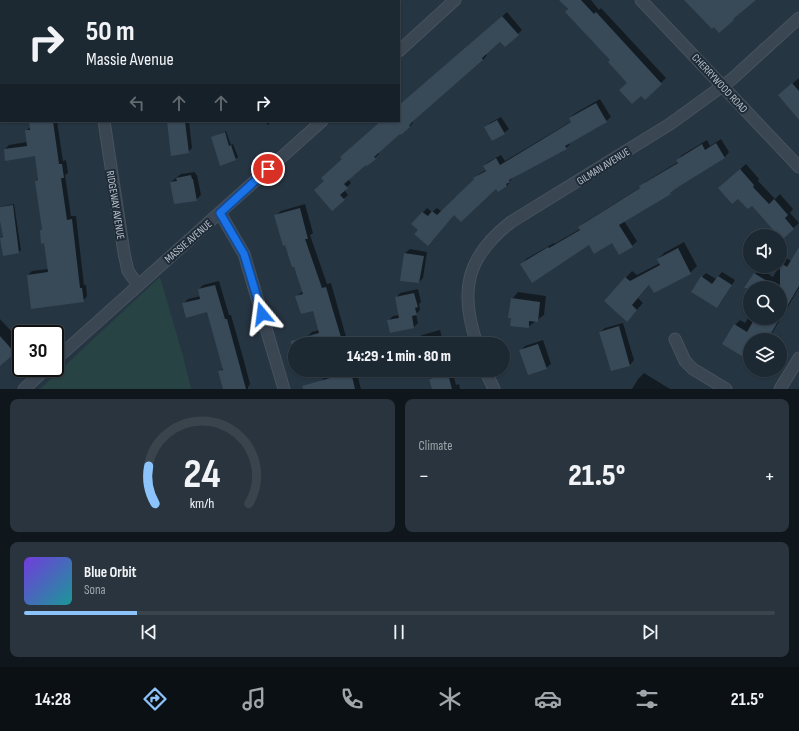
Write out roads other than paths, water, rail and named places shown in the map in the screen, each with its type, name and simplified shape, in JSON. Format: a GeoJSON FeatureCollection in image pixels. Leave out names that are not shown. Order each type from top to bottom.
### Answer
{"type":"FeatureCollection","features":[{"type":"Feature","properties":{"kind":"street"},"geometry":{"type":"LineString","coordinates":[[400,50],[455,0]]}},
{"type":"Feature","properties":{"kind":"street","name":"CHERRYWOOD ROAD"},"geometry":{"type":"LineString","coordinates":[[641,0],[799,167]]}},
{"type":"Feature","properties":{"kind":"street","name":"GILMAN AVENUE"},"geometry":{"type":"LineString","coordinates":[[475,337],[468,308],[468,288],[474,266],[492,239],[512,222],[670,124],[732,79],[799,18]]}},
{"type":"Feature","properties":{"kind":"street","name":"RIDGEWAY AVENUE"},"geometry":{"type":"LineString","coordinates":[[104,122],[124,253],[128,271],[138,285]]}},
{"type":"Feature","properties":{"kind":"street","name":"MASSIE AVENUE"},"geometry":{"type":"LineString","coordinates":[[64,352],[321,122]]}},
{"type":"Feature","properties":{"kind":"street"},"geometry":{"type":"LineString","coordinates":[[220,213],[244,254],[284,389]]}},
{"type":"Feature","properties":{"kind":"street"},"geometry":{"type":"LineString","coordinates":[[675,339],[685,361],[693,369],[726,389]]}},
{"type":"Feature","properties":{"kind":"street"},"geometry":{"type":"LineString","coordinates":[[780,389],[799,358]]}},
{"type":"Feature","properties":{"kind":"street"},"geometry":{"type":"LineString","coordinates":[[24,389],[37,377]]}},
{"type":"Feature","properties":{"kind":"street"},"geometry":{"type":"LineString","coordinates":[[488,377],[494,389]]}}]}
